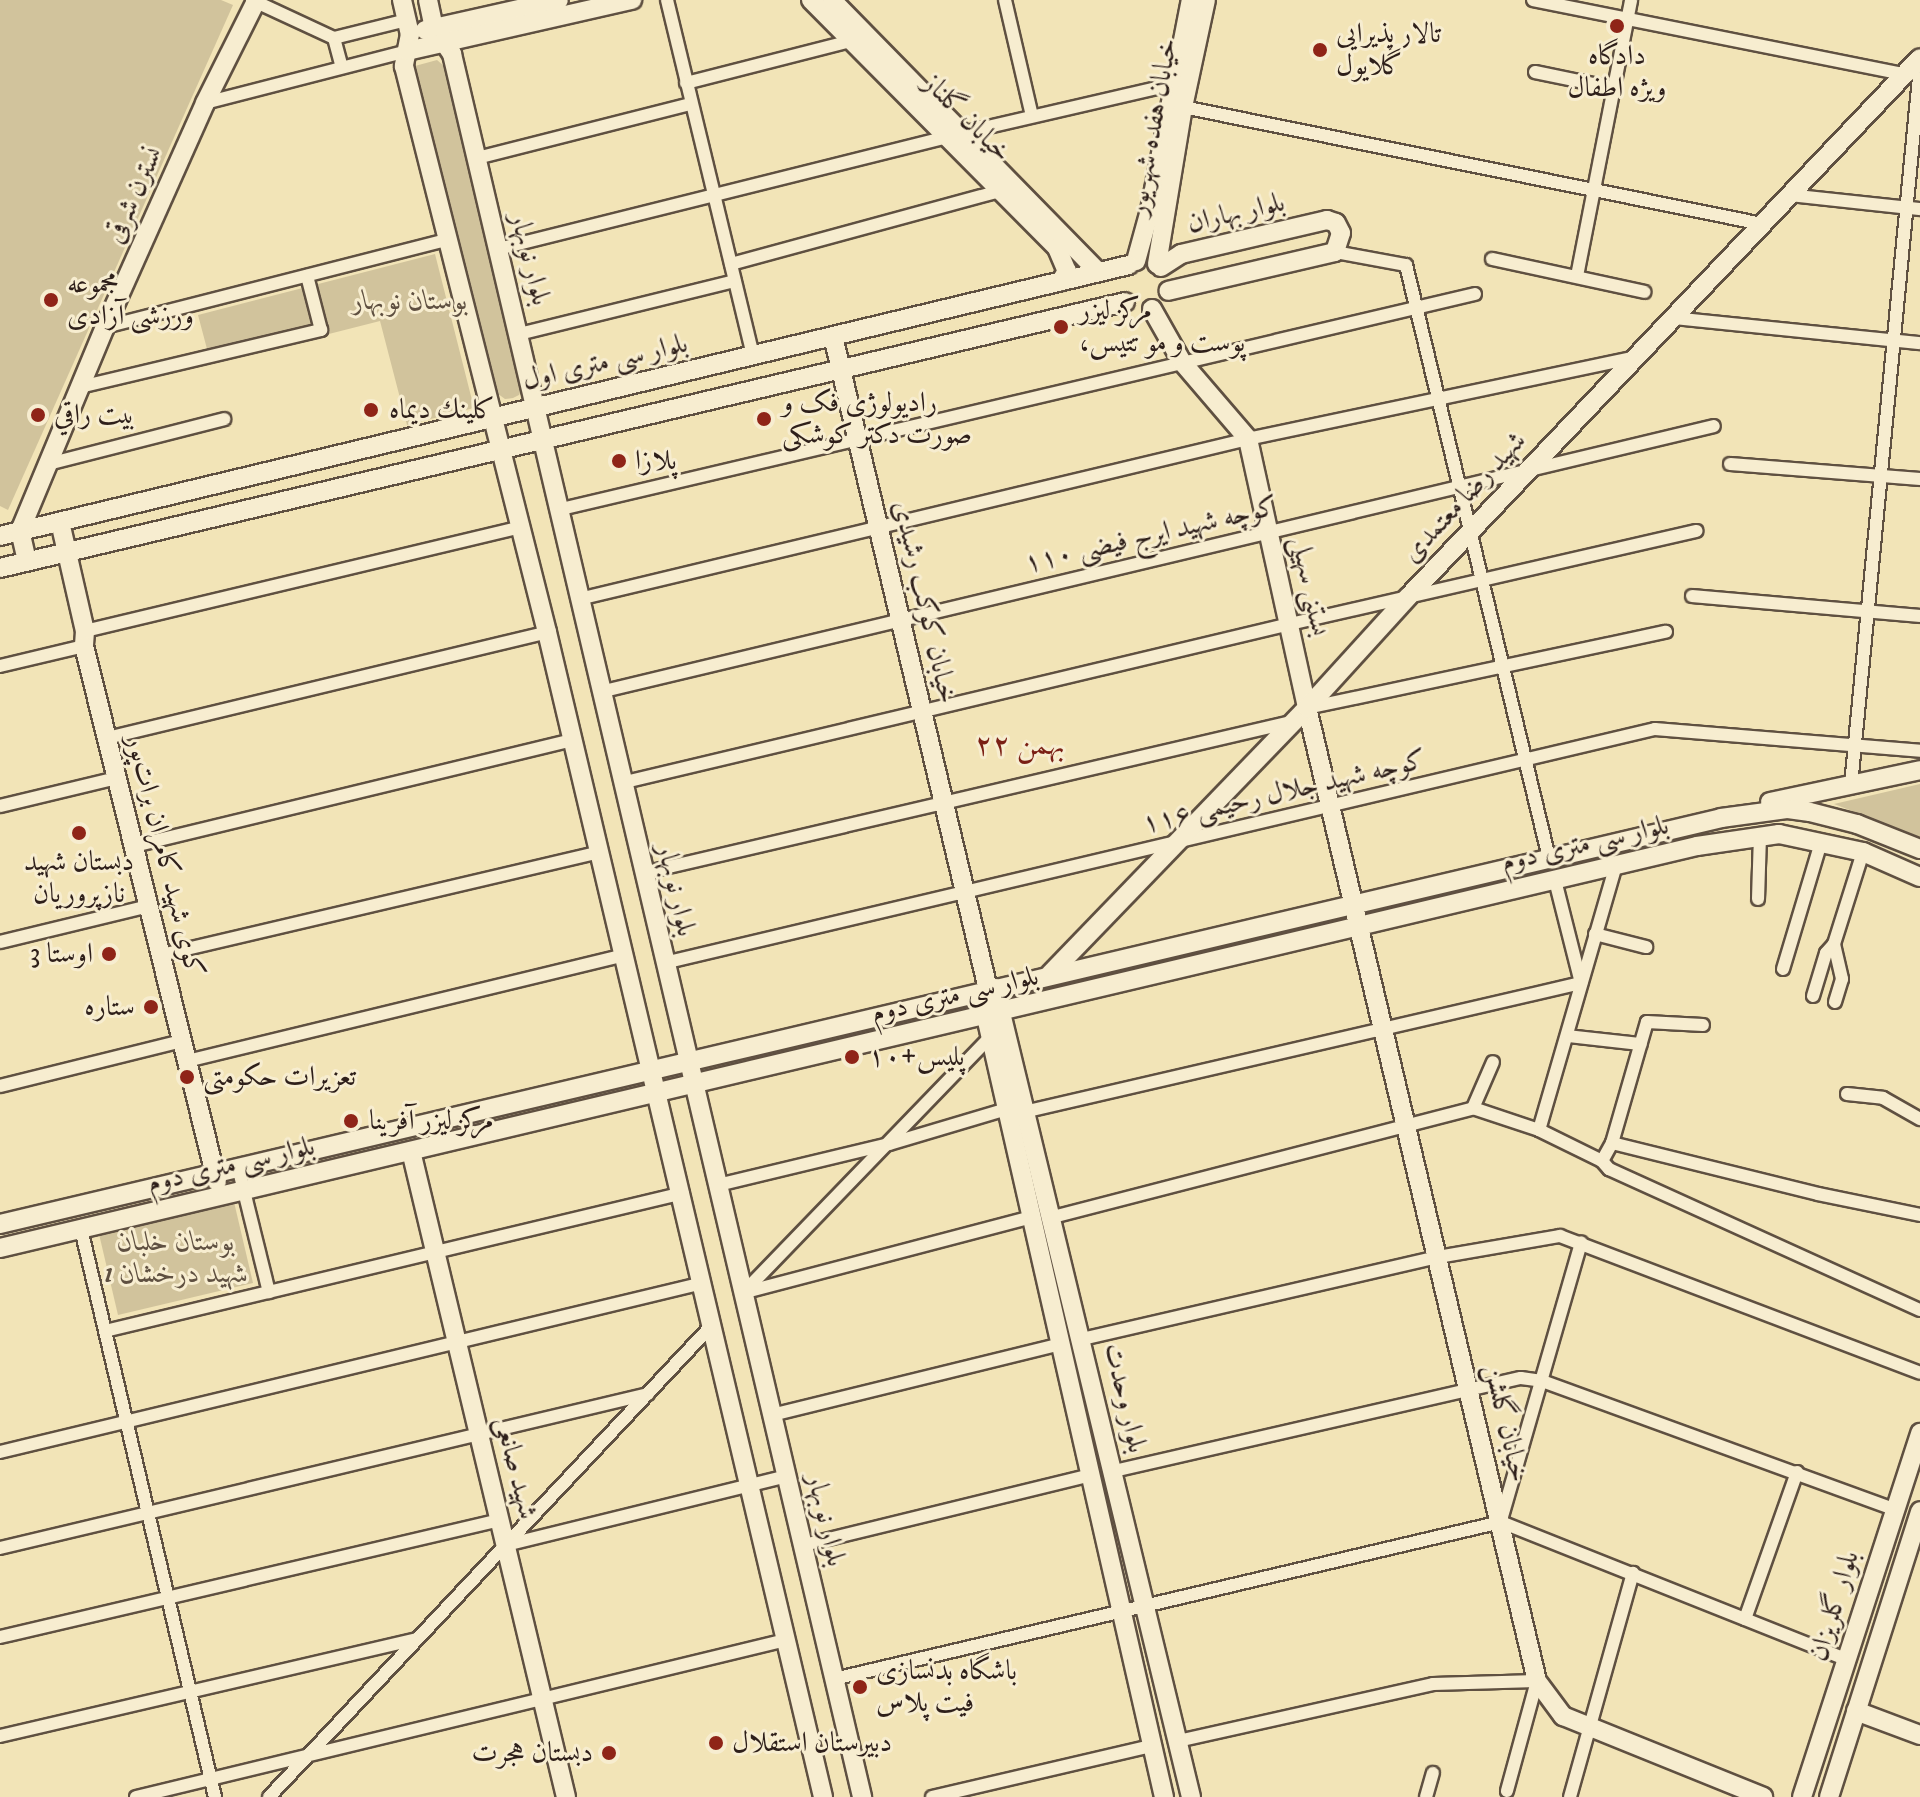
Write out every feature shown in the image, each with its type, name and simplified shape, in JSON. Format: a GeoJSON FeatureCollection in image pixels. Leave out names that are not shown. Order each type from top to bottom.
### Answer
{"type":"FeatureCollection","features":[{"type":"Feature","properties":{"kind":"main road"},"geometry":{"type":"LineString","coordinates":[[402,0],[408,35],[404,66],[502,449],[683,1193],[823,1797]]}},
{"type":"Feature","properties":{"kind":"main road","name":"بلوار نوبهار"},"geometry":{"type":"LineString","coordinates":[[428,0],[439,35],[452,54],[621,783],[862,1797]]}},
{"type":"Feature","properties":{"kind":"main road"},"geometry":{"type":"LineString","coordinates":[[439,35],[559,0]]}},
{"type":"Feature","properties":{"kind":"main road"},"geometry":{"type":"LineString","coordinates":[[408,35],[439,35],[632,0]]}},
{"type":"Feature","properties":{"kind":"main road","name":"خیابان گلناز"},"geometry":{"type":"LineString","coordinates":[[811,0],[1041,222],[1098,272]]}},
{"type":"Feature","properties":{"kind":"main road","name":"خیابان گلناز"},"geometry":{"type":"LineString","coordinates":[[832,0],[954,135],[1000,191],[1041,222],[1064,259],[1067,271],[1061,281]]}},
{"type":"Feature","properties":{"kind":"main road","name":"خیابان هفده شهریور"},"geometry":{"type":"LineString","coordinates":[[1132,263],[1175,84],[1191,0]]}},
{"type":"Feature","properties":{"kind":"main road","name":"خیابان هفده شهریور"},"geometry":{"type":"LineString","coordinates":[[1159,266],[1183,107],[1206,0]]}},
{"type":"Feature","properties":{"kind":"main road","name":"نسترن شرقی"},"geometry":{"type":"LineString","coordinates":[[20,531],[105,327],[254,1]]}},
{"type":"Feature","properties":{"kind":"main road","name":"شهید رضا معتمدی"},"geometry":{"type":"LineString","coordinates":[[1050,974],[1307,708],[1470,531],[1789,195],[1914,76],[1920,58]]}},
{"type":"Feature","properties":{"kind":"main road","name":"بلوار بهاران"},"geometry":{"type":"LineString","coordinates":[[1159,266],[1181,254],[1327,220],[1336,223],[1341,233],[1335,252]]}},
{"type":"Feature","properties":{"kind":"main road"},"geometry":{"type":"LineString","coordinates":[[1168,291],[1167,276],[1159,266],[1132,263],[1119,278],[1118,287],[1125,302],[1137,310],[1152,309],[1168,291],[1335,252]]}},
{"type":"Feature","properties":{"kind":"main road","name":"بلوار سی متری اول"},"geometry":{"type":"LineString","coordinates":[[0,536],[1132,263]]}},
{"type":"Feature","properties":{"kind":"main road"},"geometry":{"type":"LineString","coordinates":[[0,568],[1125,302]]}},
{"type":"Feature","properties":{"kind":"main road","name":"بستنی سهیلی"},"geometry":{"type":"LineString","coordinates":[[1152,309],[1182,362],[1248,439],[1359,926]]}},
{"type":"Feature","properties":{"kind":"main road","name":"خیابان کوکب رشیدی"},"geometry":{"type":"LineString","coordinates":[[833,336],[995,1015]]}},
{"type":"Feature","properties":{"kind":"main road","name":"کوی شهید کامران برات‌پور"},"geometry":{"type":"LineString","coordinates":[[60,522],[107,738],[221,1196]]}},
{"type":"Feature","properties":{"kind":"main road"},"geometry":{"type":"LineString","coordinates":[[20,531],[27,561]]}},
{"type":"Feature","properties":{"kind":"main road"},"geometry":{"type":"LineString","coordinates":[[1752,813],[1765,803],[1920,770]]}},
{"type":"Feature","properties":{"kind":"main road","name":"بلوار سی متری دوم"},"geometry":{"type":"LineString","coordinates":[[0,1224],[1050,974],[1752,813],[1788,809],[1810,812],[1857,824],[1920,849]]}},
{"type":"Feature","properties":{"kind":"main road","name":"بلوار سی متری دوم"},"geometry":{"type":"LineString","coordinates":[[0,1248],[995,1015],[1697,846],[1779,834],[1863,852],[1920,877]]}},
{"type":"Feature","properties":{"kind":"main road","name":"خیابان گلشن"},"geometry":{"type":"LineString","coordinates":[[1359,926],[1537,1681],[1563,1716],[1763,1797]]}},
{"type":"Feature","properties":{"kind":"main road","name":"بلوار وحدت"},"geometry":{"type":"LineString","coordinates":[[995,1015],[991,1036],[1164,1797]]}},
{"type":"Feature","properties":{"kind":"main road","name":"بلوار وحدت"},"geometry":{"type":"LineString","coordinates":[[995,1015],[1028,1111],[1191,1797]]}},
{"type":"Feature","properties":{"kind":"main road","name":"شهید صانعی"},"geometry":{"type":"LineString","coordinates":[[411,1151],[566,1797]]}},
{"type":"Feature","properties":{"kind":"main road","name":"بلوار گلریزان"},"geometry":{"type":"LineString","coordinates":[[1802,1797],[1920,1433]]}},
{"type":"Feature","properties":{"kind":"main road","name":"بلوار گلریزان"},"geometry":{"type":"LineString","coordinates":[[1829,1797],[1920,1511]]}},
{"type":"Feature","properties":{"kind":"main road"},"geometry":{"type":"LineString","coordinates":[[1856,1711],[1920,1735]]}},
{"type":"Feature","properties":{"kind":"street"},"geometry":{"type":"LineString","coordinates":[[667,0],[753,355]]}},
{"type":"Feature","properties":{"kind":"street"},"geometry":{"type":"LineString","coordinates":[[1005,0],[1032,116]]}},
{"type":"Feature","properties":{"kind":"street"},"geometry":{"type":"LineString","coordinates":[[1533,0],[1914,76],[1913,209],[1894,341],[1851,785]]}},
{"type":"Feature","properties":{"kind":"street"},"geometry":{"type":"LineString","coordinates":[[1577,276],[1631,0]]}},
{"type":"Feature","properties":{"kind":"street"},"geometry":{"type":"LineString","coordinates":[[254,1],[334,38],[408,35]]}},
{"type":"Feature","properties":{"kind":"street"},"geometry":{"type":"LineString","coordinates":[[205,103],[342,67],[408,35]]}},
{"type":"Feature","properties":{"kind":"street"},"geometry":{"type":"LineString","coordinates":[[334,38],[342,67]]}},
{"type":"Feature","properties":{"kind":"street"},"geometry":{"type":"LineString","coordinates":[[686,83],[851,41]]}},
{"type":"Feature","properties":{"kind":"street"},"geometry":{"type":"LineString","coordinates":[[1535,72],[1613,88]]}},
{"type":"Feature","properties":{"kind":"street"},"geometry":{"type":"LineString","coordinates":[[498,249],[954,135],[1175,84]]}},
{"type":"Feature","properties":{"kind":"street"},"geometry":{"type":"LineString","coordinates":[[477,158],[691,104]]}},
{"type":"Feature","properties":{"kind":"street"},"geometry":{"type":"LineString","coordinates":[[1183,107],[1762,224]]}},
{"type":"Feature","properties":{"kind":"street"},"geometry":{"type":"LineString","coordinates":[[731,264],[1000,191]]}},
{"type":"Feature","properties":{"kind":"street"},"geometry":{"type":"LineString","coordinates":[[1789,195],[1913,209]]}},
{"type":"Feature","properties":{"kind":"street"},"geometry":{"type":"LineString","coordinates":[[105,327],[447,240]]}},
{"type":"Feature","properties":{"kind":"street"},"geometry":{"type":"LineString","coordinates":[[1335,252],[1406,265],[1419,308],[1549,858]]}},
{"type":"Feature","properties":{"kind":"street"},"geometry":{"type":"LineString","coordinates":[[1492,259],[1644,292]]}},
{"type":"Feature","properties":{"kind":"street"},"geometry":{"type":"LineString","coordinates":[[80,387],[321,330],[307,276]]}},
{"type":"Feature","properties":{"kind":"street"},"geometry":{"type":"LineString","coordinates":[[519,334],[735,281]]}},
{"type":"Feature","properties":{"kind":"street"},"geometry":{"type":"LineString","coordinates":[[557,510],[1475,294]]}},
{"type":"Feature","properties":{"kind":"street"},"geometry":{"type":"LineString","coordinates":[[1673,318],[1920,343]]}},
{"type":"Feature","properties":{"kind":"street"},"geometry":{"type":"LineString","coordinates":[[579,599],[1248,439],[1634,358]]}},
{"type":"Feature","properties":{"kind":"street"},"geometry":{"type":"LineString","coordinates":[[48,464],[224,419]]}},
{"type":"Feature","properties":{"kind":"street","name":"کوچه شهید ایرج فیضی ۱۱۰"},"geometry":{"type":"LineString","coordinates":[[600,692],[1531,467],[1714,426]]}},
{"type":"Feature","properties":{"kind":"street"},"geometry":{"type":"LineString","coordinates":[[1730,464],[1920,479]]}},
{"type":"Feature","properties":{"kind":"street"},"geometry":{"type":"LineString","coordinates":[[0,666],[85,638],[521,527]]}},
{"type":"Feature","properties":{"kind":"street"},"geometry":{"type":"LineString","coordinates":[[621,783],[1697,531]]}},
{"type":"Feature","properties":{"kind":"street"},"geometry":{"type":"LineString","coordinates":[[1692,596],[1920,616]]}},
{"type":"Feature","properties":{"kind":"street"},"geometry":{"type":"LineString","coordinates":[[107,738],[547,632]]}},
{"type":"Feature","properties":{"kind":"street"},"geometry":{"type":"LineString","coordinates":[[1307,708],[1666,632]]}},
{"type":"Feature","properties":{"kind":"street"},"geometry":{"type":"LineString","coordinates":[[643,873],[1291,722]]}},
{"type":"Feature","properties":{"kind":"street","name":"کوچه شهید جلال رحیمی ۱۱۶"},"geometry":{"type":"LineString","coordinates":[[664,963],[1655,729],[1920,751]]}},
{"type":"Feature","properties":{"kind":"street"},"geometry":{"type":"LineString","coordinates":[[134,846],[573,740]]}},
{"type":"Feature","properties":{"kind":"street"},"geometry":{"type":"LineString","coordinates":[[0,806],[117,778]]}},
{"type":"Feature","properties":{"kind":"street"},"geometry":{"type":"LineString","coordinates":[[1758,899],[1760,836]]}},
{"type":"Feature","properties":{"kind":"street"},"geometry":{"type":"LineString","coordinates":[[1783,969],[1821,842]]}},
{"type":"Feature","properties":{"kind":"street"},"geometry":{"type":"LineString","coordinates":[[161,955],[600,852]]}},
{"type":"Feature","properties":{"kind":"street"},"geometry":{"type":"LineString","coordinates":[[1813,996],[1826,953],[1834,944],[1863,852]]}},
{"type":"Feature","properties":{"kind":"street"},"geometry":{"type":"LineString","coordinates":[[1539,1130],[1616,865]]}},
{"type":"Feature","properties":{"kind":"street"},"geometry":{"type":"LineString","coordinates":[[1555,880],[1581,983]]}},
{"type":"Feature","properties":{"kind":"street"},"geometry":{"type":"LineString","coordinates":[[0,942],[149,906]]}},
{"type":"Feature","properties":{"kind":"street"},"geometry":{"type":"LineString","coordinates":[[1595,934],[1646,947]]}},
{"type":"Feature","properties":{"kind":"street"},"geometry":{"type":"LineString","coordinates":[[1834,944],[1842,979],[1835,1002]]}},
{"type":"Feature","properties":{"kind":"street"},"geometry":{"type":"LineString","coordinates":[[187,1061],[625,955]]}},
{"type":"Feature","properties":{"kind":"street"},"geometry":{"type":"LineString","coordinates":[[1028,1111],[1581,983]]}},
{"type":"Feature","properties":{"kind":"street"},"geometry":{"type":"LineString","coordinates":[[1602,1161],[1612,1143],[1647,1022],[1703,1025]]}},
{"type":"Feature","properties":{"kind":"street"},"geometry":{"type":"LineString","coordinates":[[743,1293],[991,1036]]}},
{"type":"Feature","properties":{"kind":"street"},"geometry":{"type":"LineString","coordinates":[[1568,1036],[1641,1044]]}},
{"type":"Feature","properties":{"kind":"street"},"geometry":{"type":"LineString","coordinates":[[0,1086],[182,1041]]}},
{"type":"Feature","properties":{"kind":"street"},"geometry":{"type":"LineString","coordinates":[[1473,1108],[1493,1062]]}},
{"type":"Feature","properties":{"kind":"street"},"geometry":{"type":"LineString","coordinates":[[1847,1094],[1883,1098],[1920,1119]]}},
{"type":"Feature","properties":{"kind":"street"},"geometry":{"type":"LineString","coordinates":[[1053,1217],[1473,1108],[1539,1130],[1602,1161],[1609,1169],[1920,1310]]}},
{"type":"Feature","properties":{"kind":"street"},"geometry":{"type":"LineString","coordinates":[[718,1185],[889,1144],[1007,1109]]}},
{"type":"Feature","properties":{"kind":"street"},"geometry":{"type":"LineString","coordinates":[[1612,1143],[1818,1194],[1920,1215]]}},
{"type":"Feature","properties":{"kind":"street"},"geometry":{"type":"LineString","coordinates":[[238,1167],[269,1292]]}},
{"type":"Feature","properties":{"kind":"street"},"geometry":{"type":"LineString","coordinates":[[105,1331],[683,1193]]}},
{"type":"Feature","properties":{"kind":"street"},"geometry":{"type":"LineString","coordinates":[[743,1293],[1032,1217]]}},
{"type":"Feature","properties":{"kind":"street"},"geometry":{"type":"LineString","coordinates":[[81,1229],[215,1797]]}},
{"type":"Feature","properties":{"kind":"street"},"geometry":{"type":"LineString","coordinates":[[1082,1339],[1438,1257],[1560,1236],[1920,1373]]}},
{"type":"Feature","properties":{"kind":"street"},"geometry":{"type":"LineString","coordinates":[[1501,1522],[1581,1242]]}},
{"type":"Feature","properties":{"kind":"street"},"geometry":{"type":"LineString","coordinates":[[0,1452],[703,1283]]}},
{"type":"Feature","properties":{"kind":"street"},"geometry":{"type":"LineString","coordinates":[[269,1797],[713,1324]]}},
{"type":"Feature","properties":{"kind":"street"},"geometry":{"type":"LineString","coordinates":[[772,1415],[1061,1344]]}},
{"type":"Feature","properties":{"kind":"street"},"geometry":{"type":"LineString","coordinates":[[1114,1471],[1521,1378],[1542,1381],[1894,1509]]}},
{"type":"Feature","properties":{"kind":"street"},"geometry":{"type":"LineString","coordinates":[[0,1548],[648,1394]]}},
{"type":"Feature","properties":{"kind":"street"},"geometry":{"type":"LineString","coordinates":[[1745,1619],[1797,1472]]}},
{"type":"Feature","properties":{"kind":"street"},"geometry":{"type":"LineString","coordinates":[[804,1545],[1092,1475]]}},
{"type":"Feature","properties":{"kind":"street"},"geometry":{"type":"LineString","coordinates":[[506,1545],[787,1476]]}},
{"type":"Feature","properties":{"kind":"street"},"geometry":{"type":"LineString","coordinates":[[0,1637],[500,1520]]}},
{"type":"Feature","properties":{"kind":"street"},"geometry":{"type":"LineString","coordinates":[[834,1679],[1501,1522],[1847,1660]]}},
{"type":"Feature","properties":{"kind":"street"},"geometry":{"type":"LineString","coordinates":[[1570,1797],[1633,1573]]}},
{"type":"Feature","properties":{"kind":"street"},"geometry":{"type":"LineString","coordinates":[[0,1736],[417,1639]]}},
{"type":"Feature","properties":{"kind":"street"},"geometry":{"type":"LineString","coordinates":[[136,1797],[786,1640]]}},
{"type":"Feature","properties":{"kind":"street"},"geometry":{"type":"LineString","coordinates":[[1178,1741],[1433,1684],[1537,1681],[1507,1791]]}},
{"type":"Feature","properties":{"kind":"street"},"geometry":{"type":"LineString","coordinates":[[932,1797],[1152,1746]]}},
{"type":"Feature","properties":{"kind":"street"},"geometry":{"type":"LineString","coordinates":[[1426,1797],[1433,1773]]}},
{"type":"Feature","properties":{"kind":"green space","name":"مجموعه ورزشی آزادی"},"geometry":{"type":"Polygon","coordinates":[[[0,0],[221,0],[233,5],[8,510],[0,506],[0,0]]]}},
{"type":"Feature","properties":{"kind":"green space"},"geometry":{"type":"Polygon","coordinates":[[[437,60],[444,66],[524,383],[519,395],[513,398],[505,399],[494,391],[412,74],[415,66],[437,60]]]}},
{"type":"Feature","properties":{"kind":"green space","name":"بوستان نوبهار"},"geometry":{"type":"Polygon","coordinates":[[[435,254],[474,408],[407,425],[380,321],[211,364],[198,315],[435,254]]]}},
{"type":"Feature","properties":{"kind":"green space"},"geometry":{"type":"Polygon","coordinates":[[[1920,784],[1920,837],[1834,804],[1920,784]]]}},
{"type":"Feature","properties":{"kind":"green space","name":"بوستان خلبان شهید درخشان 1"},"geometry":{"type":"Polygon","coordinates":[[[234,1202],[253,1283],[118,1315],[99,1234],[234,1202]]]}},
{"type":"Feature","properties":{"kind":"place","name":"دادگاه ویژه اطفال"},"geometry":{"type":"Point","coordinates":[1617,26]}},
{"type":"Feature","properties":{"kind":"place","name":"تالار پذیرایی گلایول"},"geometry":{"type":"Point","coordinates":[1320,50]}},
{"type":"Feature","properties":{"kind":"place","name":"مجموعه ورزشی آزادی"},"geometry":{"type":"Point","coordinates":[51,300]}},
{"type":"Feature","properties":{"kind":"place","name":"مرکز لیزر ،پوست و مو تتیس"},"geometry":{"type":"Point","coordinates":[1061,327]}},
{"type":"Feature","properties":{"kind":"place","name":"كلينك ديماه"},"geometry":{"type":"Point","coordinates":[371,410]}},
{"type":"Feature","properties":{"kind":"place","name":"بيت راقي"},"geometry":{"type":"Point","coordinates":[38,415]}},
{"type":"Feature","properties":{"kind":"place","name":"رادیولوژی فک و صورت دکتر کوشکی"},"geometry":{"type":"Point","coordinates":[764,419]}},
{"type":"Feature","properties":{"kind":"place","name":"پلازا"},"geometry":{"type":"Point","coordinates":[619,461]}},
{"type":"Feature","properties":{"kind":"place","name":"دبستان شهید نازپروریان"},"geometry":{"type":"Point","coordinates":[79,833]}},
{"type":"Feature","properties":{"kind":"place","name":"اوستا 3"},"geometry":{"type":"Point","coordinates":[109,954]}},
{"type":"Feature","properties":{"kind":"place","name":"ستاره"},"geometry":{"type":"Point","coordinates":[151,1007]}},
{"type":"Feature","properties":{"kind":"place","name":"پلیس+۱۰"},"geometry":{"type":"Point","coordinates":[852,1057]}},
{"type":"Feature","properties":{"kind":"place","name":"تعزیرات حکومتی"},"geometry":{"type":"Point","coordinates":[187,1077]}},
{"type":"Feature","properties":{"kind":"place","name":"مرکز لیزر آفرینا"},"geometry":{"type":"Point","coordinates":[351,1121]}},
{"type":"Feature","properties":{"kind":"place","name":"باشگاه بدنسازی فیت پلاس"},"geometry":{"type":"Point","coordinates":[860,1687]}},
{"type":"Feature","properties":{"kind":"place","name":"دبیرستان استقلال"},"geometry":{"type":"Point","coordinates":[716,1743]}},
{"type":"Feature","properties":{"kind":"place","name":"دبستان هجرت"},"geometry":{"type":"Point","coordinates":[609,1753]}},
{"type":"Feature","properties":{"kind":"district","name":"۲۲ بهمن"},"geometry":{"type":"Point","coordinates":[1020,746]}}]}
